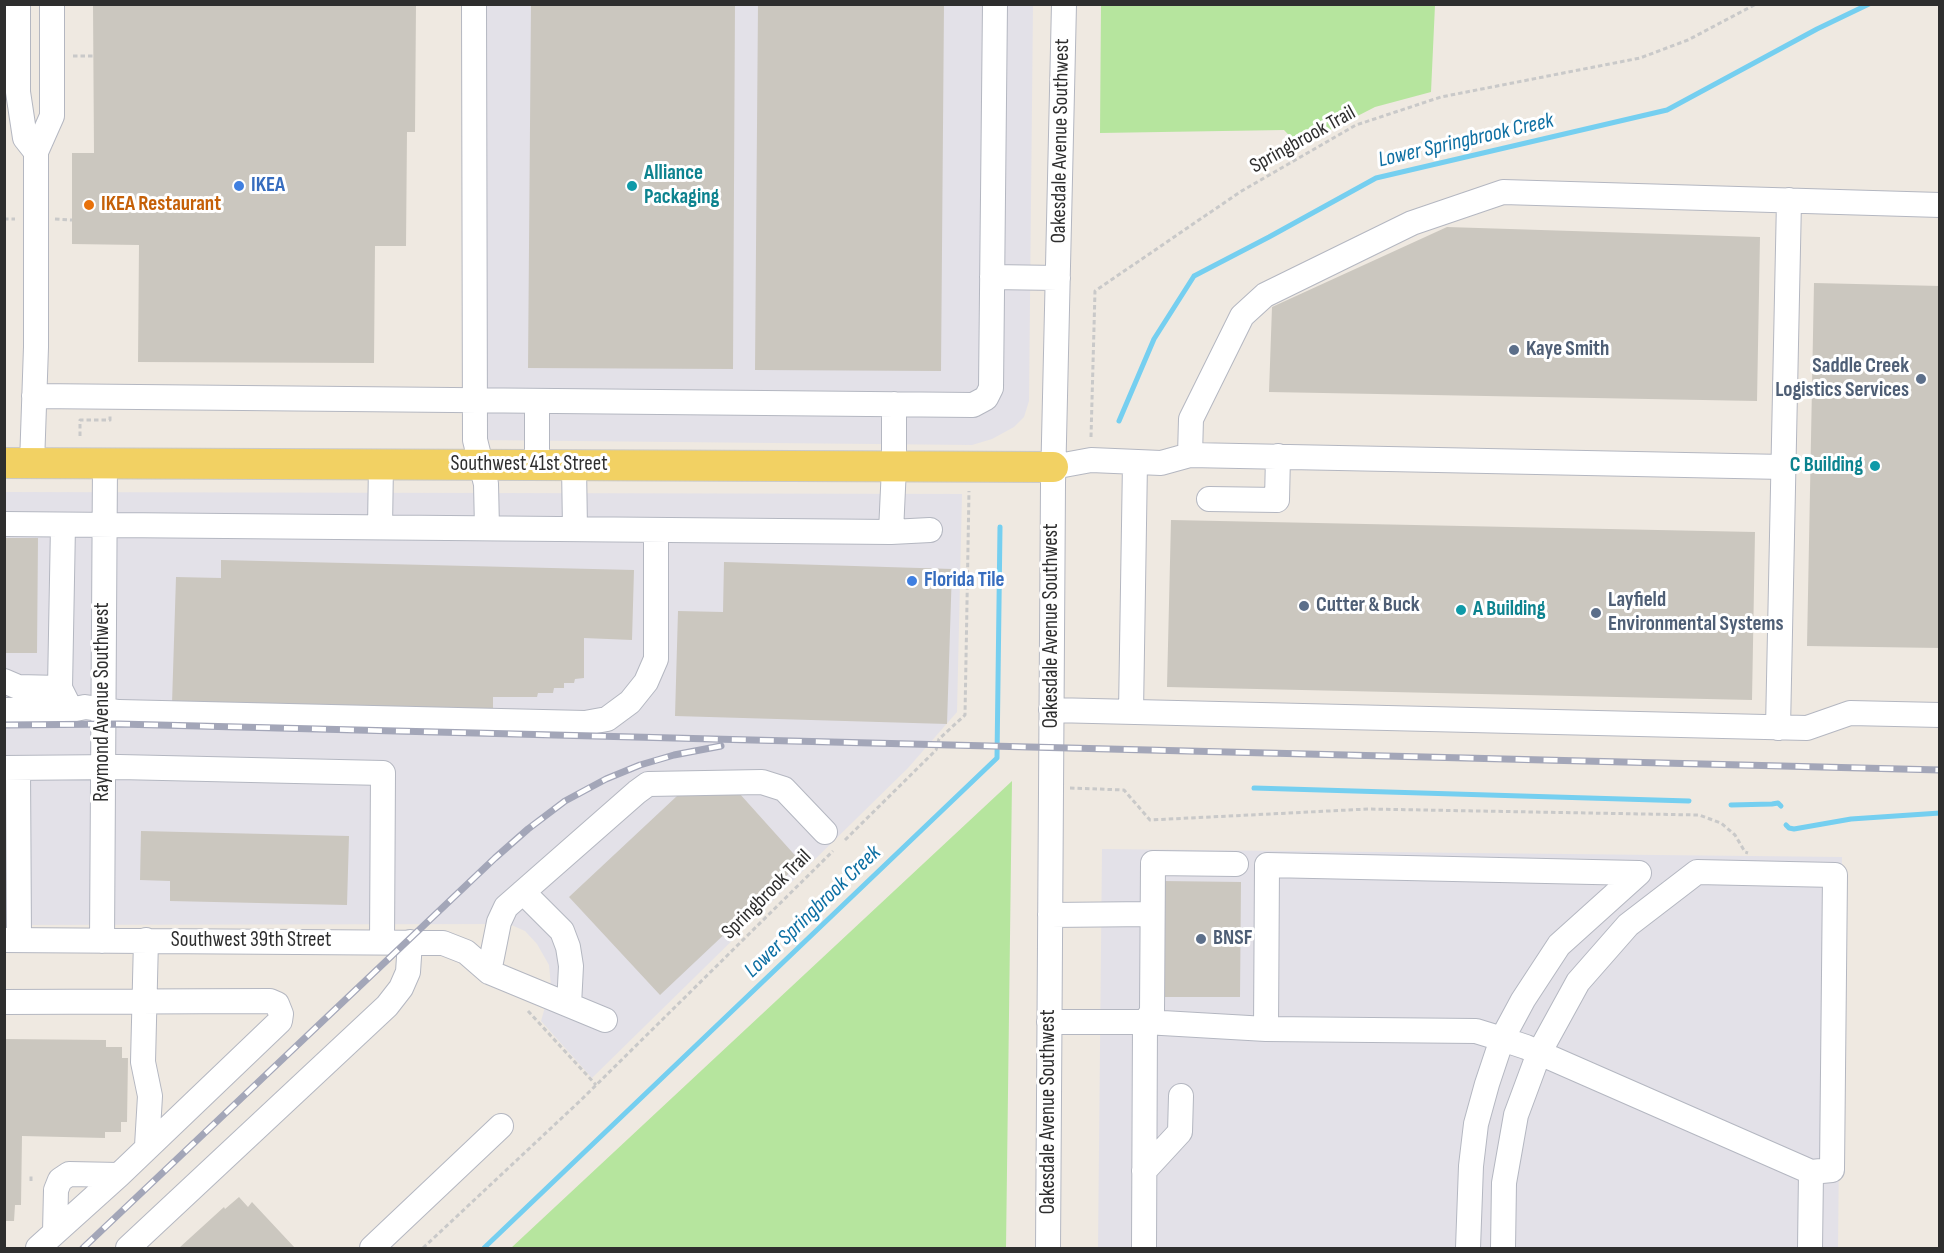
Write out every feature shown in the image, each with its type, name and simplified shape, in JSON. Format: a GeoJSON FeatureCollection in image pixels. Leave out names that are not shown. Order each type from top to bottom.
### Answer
{"type":"FeatureCollection","features":[{"type":"Feature","properties":{"kind":"main road","name":"Southwest 41st Street"},"geometry":{"type":"LineString","coordinates":[[18,464],[1053,467]]}},
{"type":"Feature","properties":{"kind":"street"},"geometry":{"type":"LineString","coordinates":[[18,4],[18,92],[25,138],[36,152]]}},
{"type":"Feature","properties":{"kind":"street"},"geometry":{"type":"LineString","coordinates":[[18,464],[34,396],[36,152],[52,116],[52,4]]}},
{"type":"Feature","properties":{"kind":"street"},"geometry":{"type":"LineString","coordinates":[[474,4],[475,440],[486,484],[487,528]]}},
{"type":"Feature","properties":{"kind":"street"},"geometry":{"type":"LineString","coordinates":[[34,396],[973,405],[986,398],[991,388],[995,4]]}},
{"type":"Feature","properties":{"kind":"street","name":"Oakesdale Avenue Southwest"},"geometry":{"type":"LineString","coordinates":[[1048,1248],[1053,467],[1064,4]]}},
{"type":"Feature","properties":{"kind":"street"},"geometry":{"type":"LineString","coordinates":[[1190,455],[1191,419],[1242,316],[1265,296],[1412,223],[1503,192],[1940,205]]}},
{"type":"Feature","properties":{"kind":"street"},"geometry":{"type":"LineString","coordinates":[[1779,728],[1789,200]]}},
{"type":"Feature","properties":{"kind":"street"},"geometry":{"type":"LineString","coordinates":[[992,277],[1058,278]]}},
{"type":"Feature","properties":{"kind":"street"},"geometry":{"type":"LineString","coordinates":[[537,401],[537,465]]}},
{"type":"Feature","properties":{"kind":"street"},"geometry":{"type":"LineString","coordinates":[[891,532],[894,404]]}},
{"type":"Feature","properties":{"kind":"street"},"geometry":{"type":"LineString","coordinates":[[1053,467],[1091,460],[1161,463],[1190,455],[1784,467]]}},
{"type":"Feature","properties":{"kind":"street"},"geometry":{"type":"LineString","coordinates":[[1209,499],[1277,500],[1278,456]]}},
{"type":"Feature","properties":{"kind":"street"},"geometry":{"type":"LineString","coordinates":[[1131,712],[1135,462]]}},
{"type":"Feature","properties":{"kind":"street","name":"Raymond Avenue Southwest"},"geometry":{"type":"LineString","coordinates":[[102,941],[105,464]]}},
{"type":"Feature","properties":{"kind":"street"},"geometry":{"type":"LineString","coordinates":[[380,527],[381,464]]}},
{"type":"Feature","properties":{"kind":"street"},"geometry":{"type":"LineString","coordinates":[[574,466],[575,529]]}},
{"type":"Feature","properties":{"kind":"street"},"geometry":{"type":"LineString","coordinates":[[4,524],[891,532],[930,530]]}},
{"type":"Feature","properties":{"kind":"street"},"geometry":{"type":"LineString","coordinates":[[63,525],[66,699]]}},
{"type":"Feature","properties":{"kind":"street"},"geometry":{"type":"LineString","coordinates":[[4,681],[18,687],[104,710],[573,722],[607,719],[630,702],[646,682],[656,659],[656,530]]}},
{"type":"Feature","properties":{"kind":"street"},"geometry":{"type":"LineString","coordinates":[[4,710],[66,699]]}},
{"type":"Feature","properties":{"kind":"street"},"geometry":{"type":"LineString","coordinates":[[1051,710],[1779,728],[1808,728],[1850,713],[1940,715]]}},
{"type":"Feature","properties":{"kind":"street"},"geometry":{"type":"LineString","coordinates":[[12,940],[11,768],[85,766],[383,773],[382,942]]}},
{"type":"Feature","properties":{"kind":"street"},"geometry":{"type":"LineString","coordinates":[[489,972],[499,922],[506,907],[648,784],[762,782],[784,789],[834,842]]}},
{"type":"Feature","properties":{"kind":"street"},"geometry":{"type":"LineString","coordinates":[[1144,1248],[1145,1022],[1152,1012],[1153,863],[1236,864]]}},
{"type":"Feature","properties":{"kind":"street"},"geometry":{"type":"LineString","coordinates":[[1266,1029],[1267,865],[1639,873],[1558,945],[1523,1000],[1503,1039],[1476,1125],[1470,1171],[1468,1248]]}},
{"type":"Feature","properties":{"kind":"street"},"geometry":{"type":"LineString","coordinates":[[1049,1022],[1145,1022],[1266,1029],[1476,1031],[1539,1053],[1811,1172],[1832,1170],[1835,875],[1697,872],[1628,924],[1578,982],[1539,1053],[1516,1115],[1504,1183],[1503,1248]]}},
{"type":"Feature","properties":{"kind":"street"},"geometry":{"type":"LineString","coordinates":[[523,892],[562,931],[568,947],[571,966],[569,1005]]}},
{"type":"Feature","properties":{"kind":"street"},"geometry":{"type":"LineString","coordinates":[[1050,915],[1152,914]]}},
{"type":"Feature","properties":{"kind":"street","name":"Southwest 39th Street"},"geometry":{"type":"LineString","coordinates":[[12,940],[443,943],[466,952],[489,972],[605,1020]]}},
{"type":"Feature","properties":{"kind":"street"},"geometry":{"type":"LineString","coordinates":[[146,940],[142,1062],[150,1096],[147,1146]]}},
{"type":"Feature","properties":{"kind":"street"},"geometry":{"type":"LineString","coordinates":[[128,1248],[387,1006],[401,988],[408,972],[410,942]]}},
{"type":"Feature","properties":{"kind":"street"},"geometry":{"type":"LineString","coordinates":[[4,1002],[270,1000],[277,1004],[281,1014],[280,1021],[119,1175],[46,1240]]}},
{"type":"Feature","properties":{"kind":"street"},"geometry":{"type":"LineString","coordinates":[[1144,1171],[1180,1132],[1181,1096]]}},
{"type":"Feature","properties":{"kind":"street"},"geometry":{"type":"LineString","coordinates":[[372,1248],[501,1126]]}},
{"type":"Feature","properties":{"kind":"street"},"geometry":{"type":"LineString","coordinates":[[1810,1248],[1811,1172]]}},
{"type":"Feature","properties":{"kind":"street"},"geometry":{"type":"LineString","coordinates":[[46,1240],[60,1180],[69,1174],[119,1175]]}},
{"type":"Feature","properties":{"kind":"path","name":"Springbrook Trail"},"geometry":{"type":"LineString","coordinates":[[1091,437],[1095,291],[1240,192],[1356,125],[1441,97],[1640,57],[1688,40],[1756,4]]}},
{"type":"Feature","properties":{"kind":"path"},"geometry":{"type":"LineString","coordinates":[[63,56],[95,56]]}},
{"type":"Feature","properties":{"kind":"path"},"geometry":{"type":"LineString","coordinates":[[4,219],[23,219]]}},
{"type":"Feature","properties":{"kind":"path"},"geometry":{"type":"LineString","coordinates":[[46,219],[72,220]]}},
{"type":"Feature","properties":{"kind":"path"},"geometry":{"type":"LineString","coordinates":[[80,436],[80,420],[110,420],[110,408]]}},
{"type":"Feature","properties":{"kind":"path","name":"Springbrook Trail"},"geometry":{"type":"LineString","coordinates":[[423,1248],[596,1085],[834,842],[936,750],[939,739],[965,715],[969,491]]}},
{"type":"Feature","properties":{"kind":"path"},"geometry":{"type":"LineString","coordinates":[[1051,789],[1125,790],[1150,820],[1368,809],[1699,815],[1721,823],[1735,835],[1745,852],[1752,854]]}},
{"type":"Feature","properties":{"kind":"path"},"geometry":{"type":"LineString","coordinates":[[525,1009],[596,1085]]}},
{"type":"Feature","properties":{"kind":"path"},"geometry":{"type":"LineString","coordinates":[[31,1174],[31,1181]]}},
{"type":"Feature","properties":{"kind":"shaded area"},"geometry":{"type":"Polygon","coordinates":[[[478,5],[1033,5],[1029,401],[1024,417],[1014,427],[992,439],[972,445],[475,440],[478,5]]]}},
{"type":"Feature","properties":{"kind":"shaded area"},"geometry":{"type":"Polygon","coordinates":[[[5,492],[962,494],[957,712],[908,768],[592,1078],[541,1021],[551,986],[549,965],[537,944],[525,931],[509,924],[5,925],[5,492]]]}},
{"type":"Feature","properties":{"kind":"shaded area"},"geometry":{"type":"Polygon","coordinates":[[[1102,849],[1842,857],[1838,1248],[1098,1248],[1102,849]]]}},
{"type":"Feature","properties":{"kind":"green space"},"geometry":{"type":"Polygon","coordinates":[[[1101,5],[1435,5],[1431,92],[1375,107],[1299,146],[1284,130],[1100,133],[1101,5]]]}},
{"type":"Feature","properties":{"kind":"green space"},"geometry":{"type":"Polygon","coordinates":[[[1012,781],[1006,1248],[511,1248],[1012,781]]]}},
{"type":"Feature","properties":{"kind":"building","name":"Alliance Packaging"},"geometry":{"type":"Polygon","coordinates":[[[531,4],[735,4],[733,369],[528,368],[531,4]]]}},
{"type":"Feature","properties":{"kind":"building","name":"Alliance Packaging"},"geometry":{"type":"Polygon","coordinates":[[[758,4],[944,4],[941,371],[755,370],[758,4]]]}},
{"type":"Feature","properties":{"kind":"building","name":"IKEA"},"geometry":{"type":"Polygon","coordinates":[[[93,5],[416,5],[415,132],[407,132],[406,246],[375,246],[374,363],[138,362],[139,245],[72,244],[72,153],[94,153],[93,5]]]}},
{"type":"Feature","properties":{"kind":"building","name":"Kaye Smith"},"geometry":{"type":"Polygon","coordinates":[[[1447,227],[1760,237],[1757,401],[1269,392],[1272,307],[1447,227]]]}},
{"type":"Feature","properties":{"kind":"building","name":"C Building"},"geometry":{"type":"Polygon","coordinates":[[[1814,283],[1940,286],[1940,648],[1807,646],[1814,283]]]}},
{"type":"Feature","properties":{"kind":"building","name":"A Building"},"geometry":{"type":"Polygon","coordinates":[[[1171,520],[1755,532],[1752,700],[1167,687],[1171,520]]]}},
{"type":"Feature","properties":{"kind":"building"},"geometry":{"type":"Polygon","coordinates":[[[4,538],[38,538],[37,653],[4,653],[4,538]]]}},
{"type":"Feature","properties":{"kind":"building"},"geometry":{"type":"Polygon","coordinates":[[[221,560],[634,570],[632,640],[584,638],[584,678],[575,679],[574,683],[564,683],[564,688],[554,688],[553,693],[538,693],[537,697],[493,697],[493,712],[172,704],[176,577],[221,578],[221,560]]]}},
{"type":"Feature","properties":{"kind":"building"},"geometry":{"type":"Polygon","coordinates":[[[724,562],[952,569],[947,724],[675,716],[678,611],[723,612],[724,562]]]}},
{"type":"Feature","properties":{"kind":"building"},"geometry":{"type":"Polygon","coordinates":[[[739,793],[801,862],[660,995],[569,897],[677,796],[739,793]]]}},
{"type":"Feature","properties":{"kind":"building"},"geometry":{"type":"Polygon","coordinates":[[[141,831],[349,836],[347,905],[170,901],[170,881],[140,880],[141,831]]]}},
{"type":"Feature","properties":{"kind":"building","name":"BNSF"},"geometry":{"type":"Polygon","coordinates":[[[1162,881],[1241,882],[1240,997],[1161,997],[1162,881]]]}},
{"type":"Feature","properties":{"kind":"building"},"geometry":{"type":"Polygon","coordinates":[[[4,1039],[106,1040],[106,1047],[122,1047],[122,1058],[128,1058],[127,1122],[121,1122],[121,1132],[105,1132],[105,1138],[22,1136],[21,1205],[15,1205],[14,1221],[4,1221],[4,1039]]]}},
{"type":"Feature","properties":{"kind":"building"},"geometry":{"type":"Polygon","coordinates":[[[239,1197],[248,1207],[252,1202],[295,1248],[179,1248],[224,1207],[225,1209],[239,1197]]]}},
{"type":"Feature","properties":{"kind":"waterway","name":"Lower Springbrook Creek"},"geometry":{"type":"LineString","coordinates":[[1119,421],[1154,339],[1194,276],[1376,178],[1667,110],[1817,29],[1869,4]]}},
{"type":"Feature","properties":{"kind":"waterway","name":"Lower Springbrook Creek"},"geometry":{"type":"LineString","coordinates":[[484,1248],[997,758],[1000,527]]}},
{"type":"Feature","properties":{"kind":"waterway"},"geometry":{"type":"LineString","coordinates":[[1254,788],[1689,801]]}},
{"type":"Feature","properties":{"kind":"waterway"},"geometry":{"type":"LineString","coordinates":[[1731,805],[1778,803],[1781,806]]}},
{"type":"Feature","properties":{"kind":"waterway"},"geometry":{"type":"LineString","coordinates":[[1786,825],[1794,829],[1851,819],[1940,813]]}},
{"type":"Feature","properties":{"kind":"railway"},"geometry":{"type":"LineString","coordinates":[[4,725],[119,724],[1940,770]]}},
{"type":"Feature","properties":{"kind":"railway"},"geometry":{"type":"LineString","coordinates":[[83,1248],[528,829],[565,801],[606,779],[640,765],[674,755],[721,746]]}},
{"type":"Feature","properties":{"kind":"place","name":"IKEA"},"geometry":{"type":"Point","coordinates":[239,186]}},
{"type":"Feature","properties":{"kind":"place","name":"Alliance Packaging"},"geometry":{"type":"Point","coordinates":[632,186]}},
{"type":"Feature","properties":{"kind":"place","name":"IKEA Restaurant"},"geometry":{"type":"Point","coordinates":[89,205]}},
{"type":"Feature","properties":{"kind":"place","name":"Kaye Smith"},"geometry":{"type":"Point","coordinates":[1514,350]}},
{"type":"Feature","properties":{"kind":"place","name":"Saddle Creek Logistics Services"},"geometry":{"type":"Point","coordinates":[1921,379]}},
{"type":"Feature","properties":{"kind":"place","name":"C Building"},"geometry":{"type":"Point","coordinates":[1875,466]}},
{"type":"Feature","properties":{"kind":"place","name":"Florida Tile"},"geometry":{"type":"Point","coordinates":[912,581]}},
{"type":"Feature","properties":{"kind":"place","name":"Cutter & Buck"},"geometry":{"type":"Point","coordinates":[1304,606]}},
{"type":"Feature","properties":{"kind":"place","name":"A Building"},"geometry":{"type":"Point","coordinates":[1461,610]}},
{"type":"Feature","properties":{"kind":"place","name":"Layfield Environmental Systems"},"geometry":{"type":"Point","coordinates":[1596,613]}},
{"type":"Feature","properties":{"kind":"place","name":"BNSF"},"geometry":{"type":"Point","coordinates":[1201,939]}}]}
